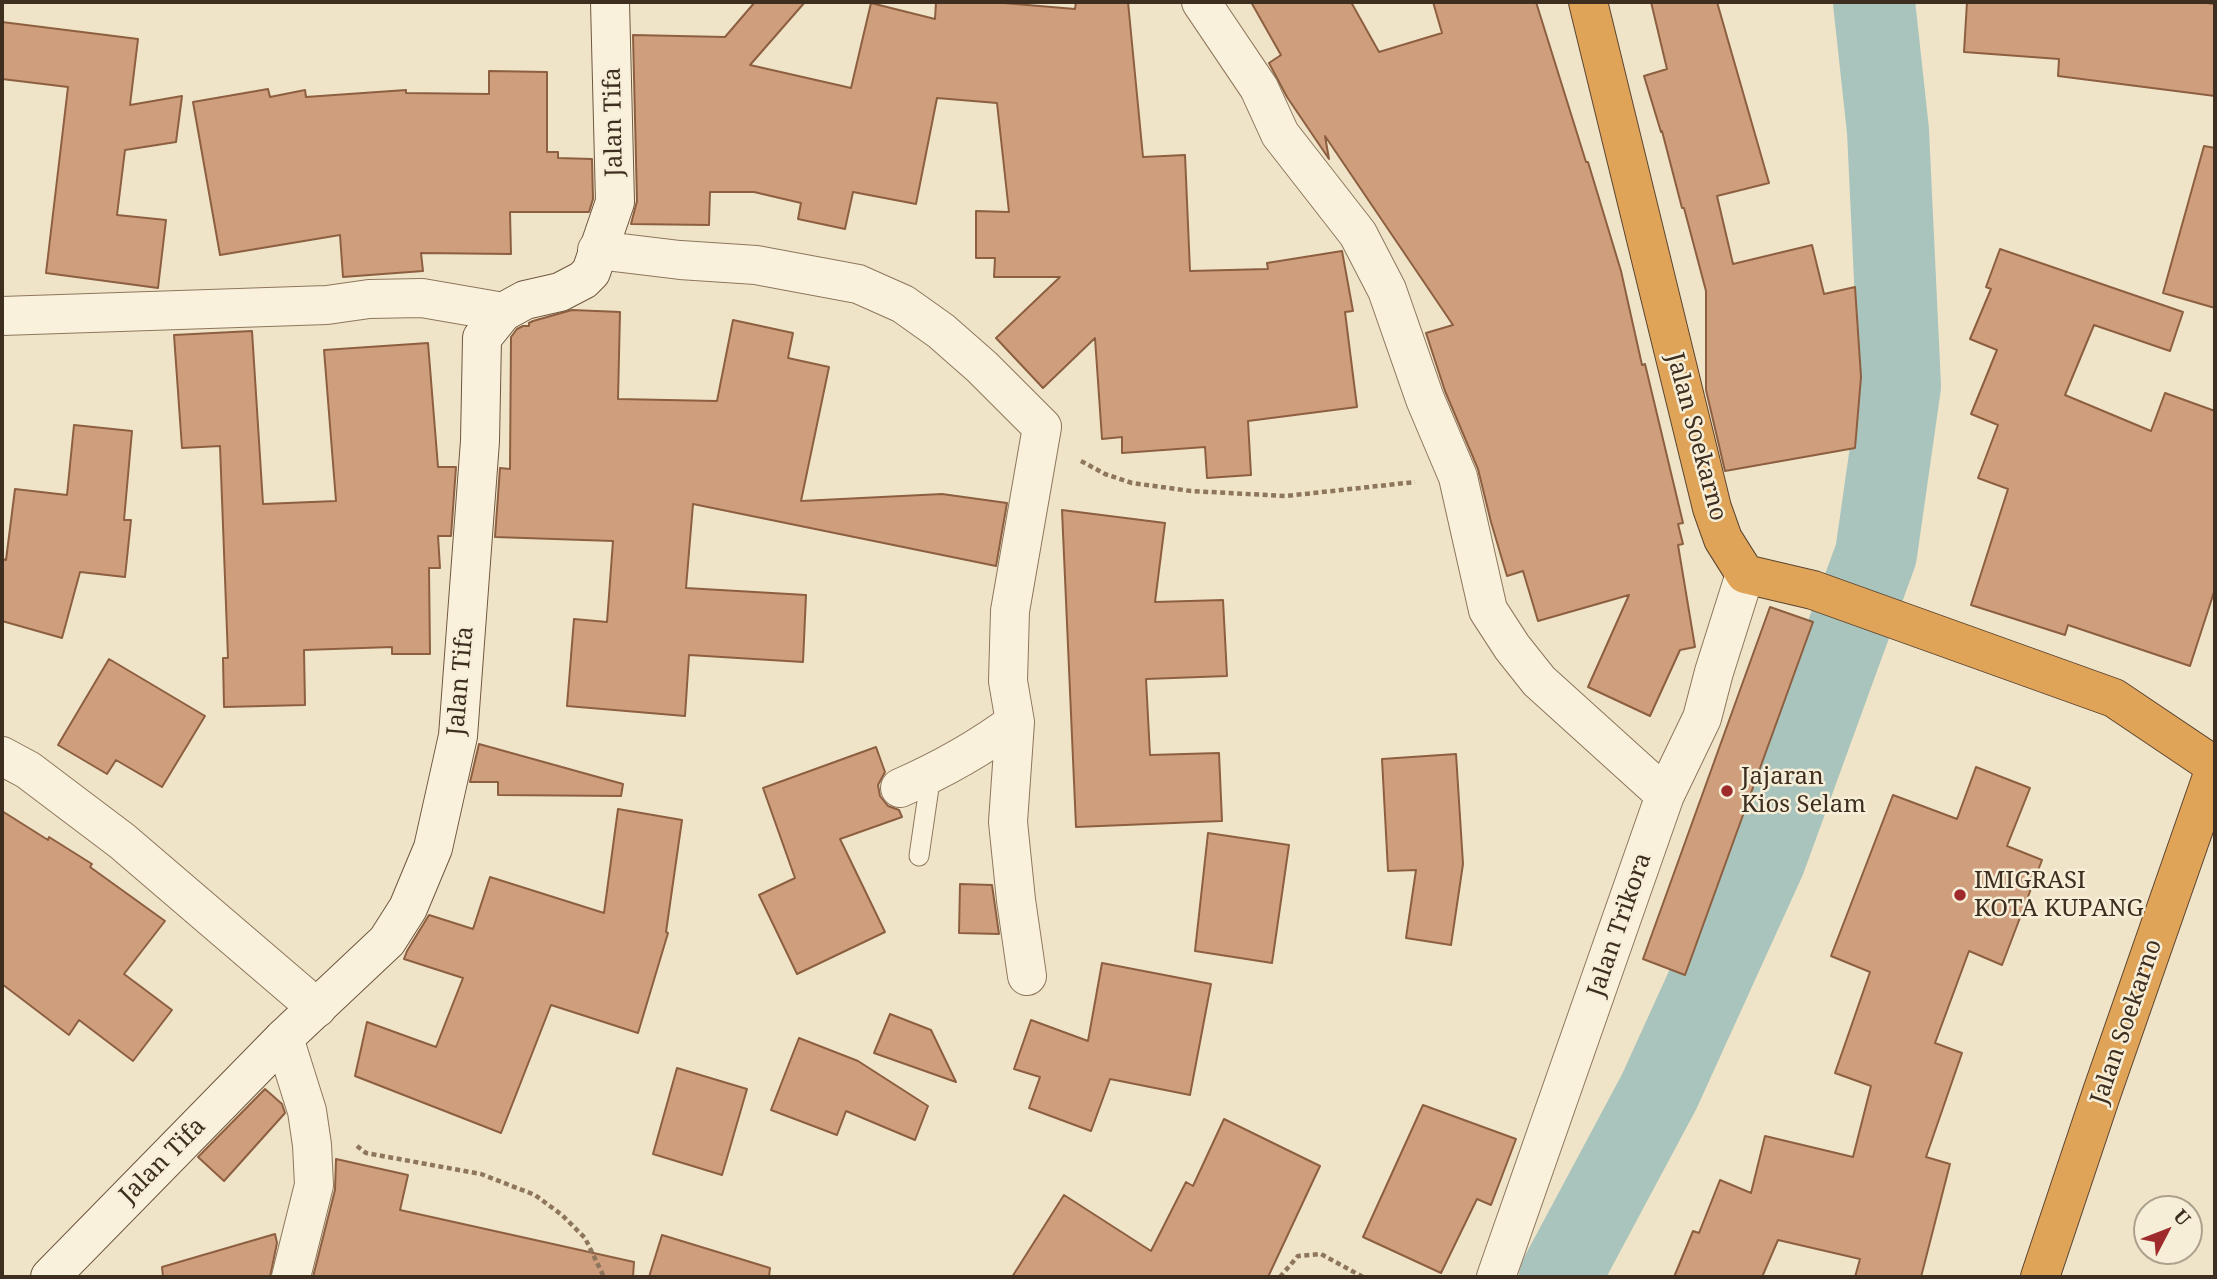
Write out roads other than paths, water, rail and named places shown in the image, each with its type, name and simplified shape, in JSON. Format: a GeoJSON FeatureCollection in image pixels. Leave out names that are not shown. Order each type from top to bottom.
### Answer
{"type":"FeatureCollection","features":[{"type":"Feature","properties":{"kind":"highway","name":"Jalan Soekarno"},"geometry":{"type":"LineString","coordinates":[[1588,2],[1712,508],[1723,539],[1745,574],[1813,590],[2114,698],[2215,767],[2040,1277]]}},
{"type":"Feature","properties":{"kind":"street","name":"Jalan Tifa"},"geometry":{"type":"LineString","coordinates":[[50,1277],[284,1038],[387,940],[408,908],[433,848],[458,736],[480,441],[482,338],[503,312],[525,300],[560,292],[583,280],[591,272],[615,202],[610,2]]}},
{"type":"Feature","properties":{"kind":"street"},"geometry":{"type":"LineString","coordinates":[[1201,2],[1259,88],[1280,134],[1358,234],[1387,290],[1425,399],[1458,477],[1488,610],[1539,681],[1665,795]]}},
{"type":"Feature","properties":{"kind":"street"},"geometry":{"type":"LineString","coordinates":[[597,250],[680,260],[756,265],[858,284],[903,303],[941,331],[982,367],[1042,427],[1010,611],[1008,681],[1014,722],[1008,822],[1027,976]]}},
{"type":"Feature","properties":{"kind":"street"},"geometry":{"type":"LineString","coordinates":[[2,316],[327,305],[369,299],[422,298],[503,312]]}},
{"type":"Feature","properties":{"kind":"street","name":"Jalan Trikora"},"geometry":{"type":"LineString","coordinates":[[1496,1277],[1665,795],[1702,718],[1745,574]]}},
{"type":"Feature","properties":{"kind":"street"},"geometry":{"type":"LineString","coordinates":[[916,781],[990,741],[1014,722]]}},
{"type":"Feature","properties":{"kind":"street"},"geometry":{"type":"LineString","coordinates":[[2,756],[28,770],[122,841],[317,1008]]}},
{"type":"Feature","properties":{"kind":"street"},"geometry":{"type":"LineString","coordinates":[[284,1038],[307,1111],[314,1185],[291,1277]]}},
{"type":"Feature","properties":{"kind":"lane"},"geometry":{"type":"LineString","coordinates":[[916,781],[919,856]]}},
{"type":"Feature","properties":{"kind":"waterway"},"geometry":{"type":"LineString","coordinates":[[1560,1277],[1659,1092],[1765,859],[1876,554],[1900,386],[1888,131],[1874,2]]}},
{"type":"Feature","properties":{"kind":"place","name":"Jajaran Kios Selam"},"geometry":{"type":"Point","coordinates":[1727,791]}},
{"type":"Feature","properties":{"kind":"place","name":"IMIGRASI KOTA KUPANG"},"geometry":{"type":"Point","coordinates":[1960,895]}}]}
